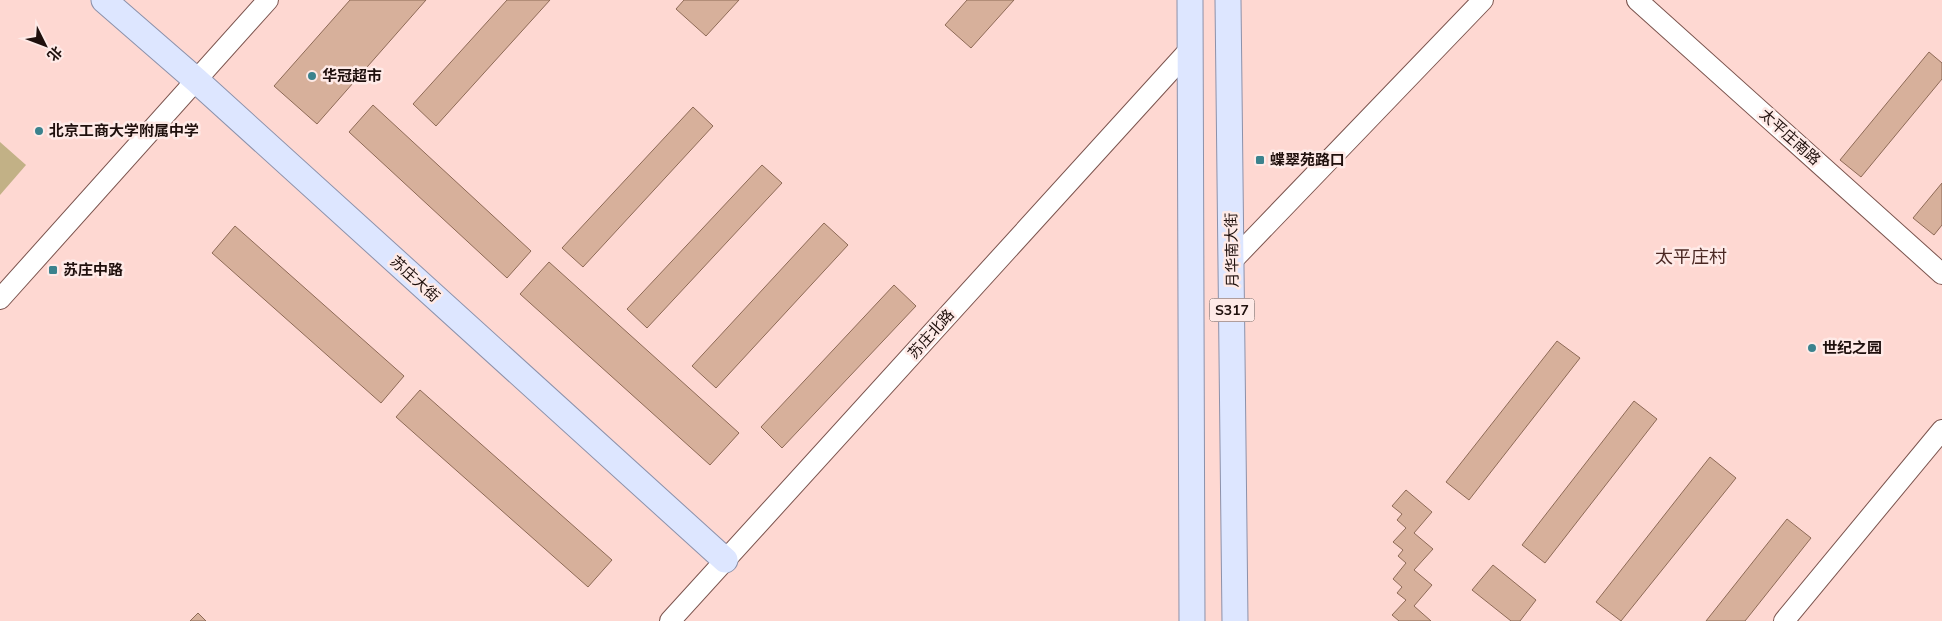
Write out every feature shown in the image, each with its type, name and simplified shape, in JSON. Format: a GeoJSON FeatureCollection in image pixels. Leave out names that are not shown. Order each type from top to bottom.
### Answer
{"type":"FeatureCollection","features":[{"type":"Feature","properties":{"kind":"main road","name":"苏庄大街"},"geometry":{"type":"LineString","coordinates":[[104,0],[196,80],[725,560]]}},
{"type":"Feature","properties":{"kind":"main road","name":"S317"},"geometry":{"type":"LineString","coordinates":[[1190,0],[1192,621]]}},
{"type":"Feature","properties":{"kind":"main road","name":"月华南大街"},"geometry":{"type":"LineString","coordinates":[[1228,0],[1235,621]]}},
{"type":"Feature","properties":{"kind":"street"},"geometry":{"type":"LineString","coordinates":[[0,299],[268,0]]}},
{"type":"Feature","properties":{"kind":"street"},"geometry":{"type":"LineString","coordinates":[[1232,261],[1483,0]]}},
{"type":"Feature","properties":{"kind":"street","name":"太平庄南路"},"geometry":{"type":"LineString","coordinates":[[1637,0],[1942,274]]}},
{"type":"Feature","properties":{"kind":"street","name":"苏庄北路"},"geometry":{"type":"LineString","coordinates":[[670,621],[1191,48]]}},
{"type":"Feature","properties":{"kind":"street"},"geometry":{"type":"LineString","coordinates":[[1784,621],[1942,430]]}},
{"type":"Feature","properties":{"kind":"shaded area"},"geometry":{"type":"Polygon","coordinates":[[[0,142],[26,165],[0,195],[0,142]]]}},
{"type":"Feature","properties":{"kind":"building"},"geometry":{"type":"Polygon","coordinates":[[[350,0],[426,0],[317,124],[274,86],[350,0]]]}},
{"type":"Feature","properties":{"kind":"building"},"geometry":{"type":"Polygon","coordinates":[[[507,0],[550,0],[436,126],[413,104],[507,0]]]}},
{"type":"Feature","properties":{"kind":"building"},"geometry":{"type":"Polygon","coordinates":[[[684,0],[739,0],[706,36],[676,9],[684,0]]]}},
{"type":"Feature","properties":{"kind":"building"},"geometry":{"type":"Polygon","coordinates":[[[967,0],[1014,0],[971,48],[945,25],[967,0]]]}},
{"type":"Feature","properties":{"kind":"building"},"geometry":{"type":"Polygon","coordinates":[[[1929,52],[1942,63],[1942,79],[1861,177],[1840,160],[1929,52]]]}},
{"type":"Feature","properties":{"kind":"building"},"geometry":{"type":"Polygon","coordinates":[[[373,105],[531,251],[507,278],[349,132],[373,105]]]}},
{"type":"Feature","properties":{"kind":"building"},"geometry":{"type":"Polygon","coordinates":[[[693,107],[713,126],[583,267],[562,248],[693,107]]]}},
{"type":"Feature","properties":{"kind":"building"},"geometry":{"type":"Polygon","coordinates":[[[762,165],[782,183],[647,328],[627,309],[762,165]]]}},
{"type":"Feature","properties":{"kind":"building"},"geometry":{"type":"Polygon","coordinates":[[[1942,183],[1942,225],[1934,235],[1913,218],[1942,183]]]}},
{"type":"Feature","properties":{"kind":"building"},"geometry":{"type":"Polygon","coordinates":[[[824,223],[848,245],[716,388],[692,366],[824,223]]]}},
{"type":"Feature","properties":{"kind":"building"},"geometry":{"type":"Polygon","coordinates":[[[235,226],[404,376],[381,403],[212,253],[235,226]]]}},
{"type":"Feature","properties":{"kind":"building"},"geometry":{"type":"Polygon","coordinates":[[[549,262],[739,433],[710,465],[520,294],[549,262]]]}},
{"type":"Feature","properties":{"kind":"building"},"geometry":{"type":"Polygon","coordinates":[[[894,285],[916,306],[782,448],[761,427],[894,285]]]}},
{"type":"Feature","properties":{"kind":"building"},"geometry":{"type":"Polygon","coordinates":[[[1557,341],[1580,358],[1469,500],[1446,482],[1557,341]]]}},
{"type":"Feature","properties":{"kind":"building"},"geometry":{"type":"Polygon","coordinates":[[[420,390],[612,560],[588,587],[396,417],[420,390]]]}},
{"type":"Feature","properties":{"kind":"building"},"geometry":{"type":"Polygon","coordinates":[[[1634,401],[1657,419],[1545,563],[1522,545],[1634,401]]]}},
{"type":"Feature","properties":{"kind":"building"},"geometry":{"type":"Polygon","coordinates":[[[1710,457],[1736,478],[1621,621],[1596,602],[1710,457]]]}},
{"type":"Feature","properties":{"kind":"building"},"geometry":{"type":"Polygon","coordinates":[[[1406,490],[1432,512],[1414,533],[1433,549],[1414,570],[1432,585],[1414,606],[1431,621],[1399,621],[1392,615],[1406,600],[1397,593],[1402,587],[1393,579],[1406,563],[1398,556],[1403,550],[1393,542],[1406,528],[1397,520],[1402,514],[1392,506],[1406,490]]]}},
{"type":"Feature","properties":{"kind":"building"},"geometry":{"type":"Polygon","coordinates":[[[1787,519],[1811,538],[1745,621],[1706,621],[1787,519]]]}},
{"type":"Feature","properties":{"kind":"building"},"geometry":{"type":"Polygon","coordinates":[[[1493,565],[1536,600],[1520,621],[1511,621],[1472,590],[1493,565]]]}},
{"type":"Feature","properties":{"kind":"building"},"geometry":{"type":"Polygon","coordinates":[[[198,613],[206,621],[190,621],[198,613]]]}},
{"type":"Feature","properties":{"kind":"place","name":"华冠超市"},"geometry":{"type":"Point","coordinates":[312,76]}},
{"type":"Feature","properties":{"kind":"place","name":"北京工商大学附属中学"},"geometry":{"type":"Point","coordinates":[39,131]}},
{"type":"Feature","properties":{"kind":"place","name":"蝶翠苑路口"},"geometry":{"type":"Point","coordinates":[1260,160]}},
{"type":"Feature","properties":{"kind":"place","name":"苏庄中路"},"geometry":{"type":"Point","coordinates":[53,270]}},
{"type":"Feature","properties":{"kind":"place","name":"世纪之园"},"geometry":{"type":"Point","coordinates":[1812,348]}},
{"type":"Feature","properties":{"kind":"district","name":"太平庄村"},"geometry":{"type":"Point","coordinates":[1691,257]}}]}
